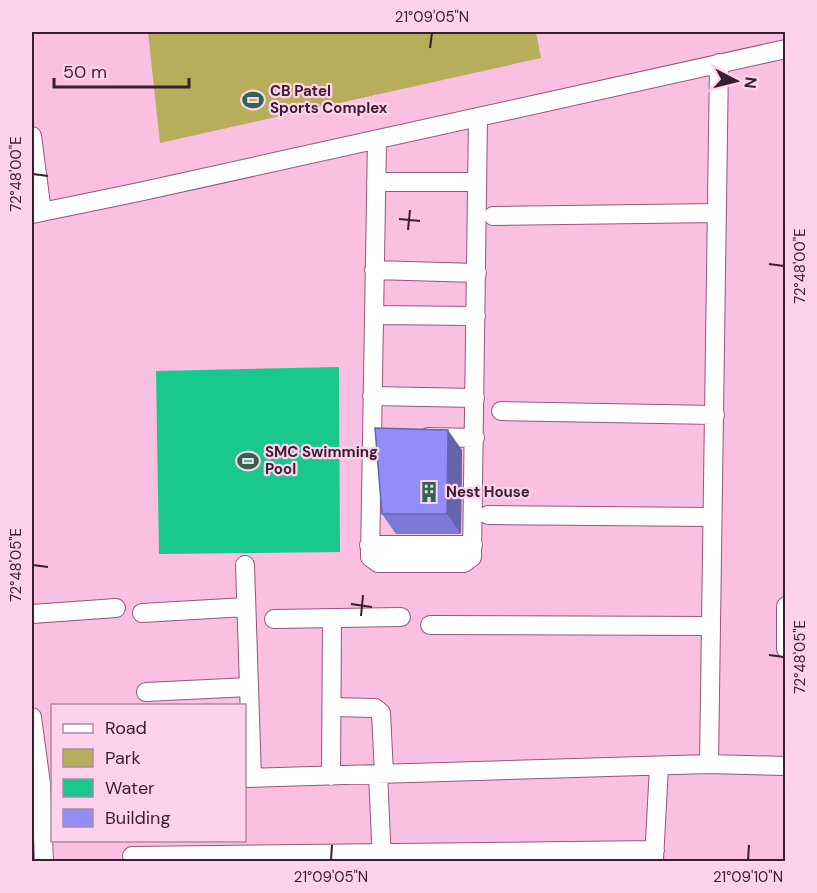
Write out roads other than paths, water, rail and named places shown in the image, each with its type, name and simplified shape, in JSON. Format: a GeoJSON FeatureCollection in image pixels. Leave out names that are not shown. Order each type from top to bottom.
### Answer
{"type":"FeatureCollection","features":[{"type":"Feature","properties":{"kind":"street"},"geometry":{"type":"LineString","coordinates":[[32,136],[37,213],[786,49]]}},
{"type":"Feature","properties":{"kind":"street"},"geometry":{"type":"LineString","coordinates":[[709,764],[719,63]]}},
{"type":"Feature","properties":{"kind":"street"},"geometry":{"type":"LineString","coordinates":[[377,140],[370,557],[378,563],[464,563],[472,557],[473,545],[478,118]]}},
{"type":"Feature","properties":{"kind":"street"},"geometry":{"type":"LineString","coordinates":[[376,182],[477,182]]}},
{"type":"Feature","properties":{"kind":"street"},"geometry":{"type":"LineString","coordinates":[[494,216],[717,213]]}},
{"type":"Feature","properties":{"kind":"street"},"geometry":{"type":"LineString","coordinates":[[374,270],[477,273]]}},
{"type":"Feature","properties":{"kind":"street"},"geometry":{"type":"LineString","coordinates":[[374,315],[476,316]]}},
{"type":"Feature","properties":{"kind":"street"},"geometry":{"type":"LineString","coordinates":[[372,396],[475,398]]}},
{"type":"Feature","properties":{"kind":"street"},"geometry":{"type":"LineString","coordinates":[[501,411],[715,415]]}},
{"type":"Feature","properties":{"kind":"street"},"geometry":{"type":"LineString","coordinates":[[371,437],[475,438]]}},
{"type":"Feature","properties":{"kind":"street"},"geometry":{"type":"LineString","coordinates":[[488,515],[712,517]]}},
{"type":"Feature","properties":{"kind":"street"},"geometry":{"type":"LineString","coordinates":[[245,565],[249,687],[248,778],[709,764],[786,766]]}},
{"type":"Feature","properties":{"kind":"street"},"geometry":{"type":"LineString","coordinates":[[786,606],[786,649]]}},
{"type":"Feature","properties":{"kind":"street"},"geometry":{"type":"LineString","coordinates":[[142,613],[246,607]]}},
{"type":"Feature","properties":{"kind":"street"},"geometry":{"type":"LineString","coordinates":[[32,614],[116,608]]}},
{"type":"Feature","properties":{"kind":"street"},"geometry":{"type":"LineString","coordinates":[[274,619],[401,617]]}},
{"type":"Feature","properties":{"kind":"street"},"geometry":{"type":"LineString","coordinates":[[331,776],[332,618]]}},
{"type":"Feature","properties":{"kind":"street"},"geometry":{"type":"LineString","coordinates":[[430,625],[711,626]]}},
{"type":"Feature","properties":{"kind":"street"},"geometry":{"type":"LineString","coordinates":[[147,692],[249,687]]}},
{"type":"Feature","properties":{"kind":"street"},"geometry":{"type":"LineString","coordinates":[[332,707],[375,708],[381,713],[382,857]]}},
{"type":"Feature","properties":{"kind":"street"},"geometry":{"type":"LineString","coordinates":[[32,717],[42,784],[44,861]]}},
{"type":"Feature","properties":{"kind":"street"},"geometry":{"type":"LineString","coordinates":[[132,853],[382,857],[655,856],[659,766]]}},
{"type":"Feature","properties":{"kind":"water","name":"SMC Swimming Pool"},"geometry":{"type":"Polygon","coordinates":[[[339,367],[340,552],[159,554],[156,371],[339,367]]]}},
{"type":"Feature","properties":{"kind":"place","name":"CB Patel Sports Complex"},"geometry":{"type":"Point","coordinates":[253,100]}},
{"type":"Feature","properties":{"kind":"place","name":"SMC Swimming Pool"},"geometry":{"type":"Point","coordinates":[248,461]}},
{"type":"Feature","properties":{"kind":"place","name":"Nest House"},"geometry":{"type":"Point","coordinates":[429,492]}}]}
